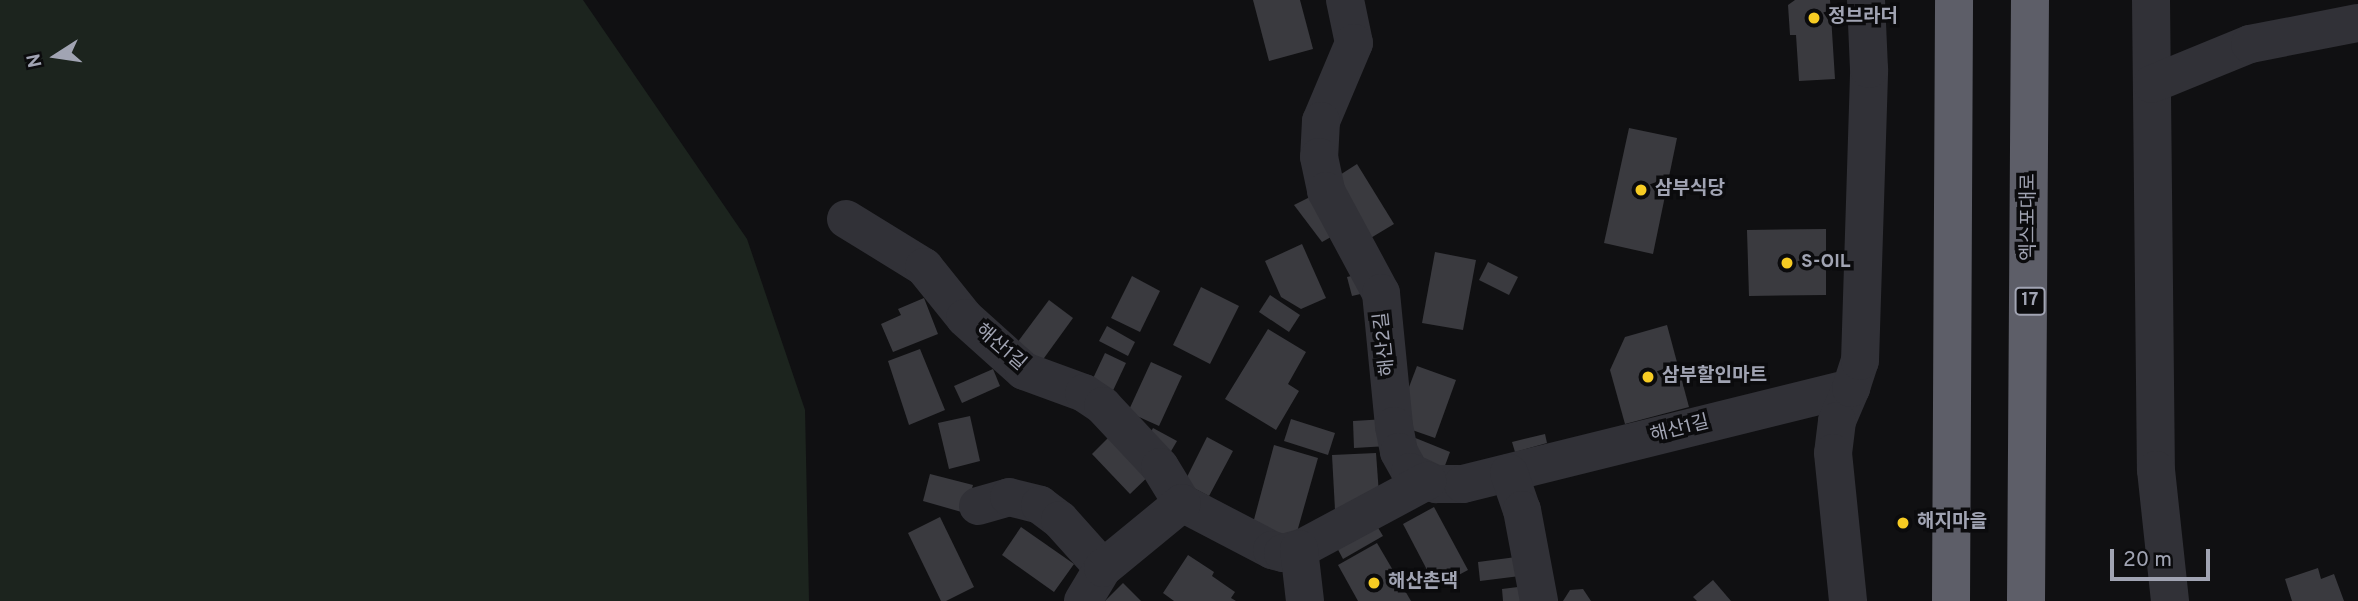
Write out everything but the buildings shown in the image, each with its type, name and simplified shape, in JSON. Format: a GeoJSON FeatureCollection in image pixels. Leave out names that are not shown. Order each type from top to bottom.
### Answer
{"type":"FeatureCollection","features":[{"type":"Feature","properties":{"kind":"highway"},"geometry":{"type":"LineString","coordinates":[[1951,601],[1954,0]]}},
{"type":"Feature","properties":{"kind":"highway","name":"엑스포대로"},"geometry":{"type":"LineString","coordinates":[[2026,601],[2030,0]]}},
{"type":"Feature","properties":{"kind":"street","name":"해산2길"},"geometry":{"type":"LineString","coordinates":[[1346,0],[1354,44],[1321,121],[1319,157],[1326,191],[1381,293],[1399,452],[1410,471],[1427,481]]}},
{"type":"Feature","properties":{"kind":"street"},"geometry":{"type":"LineString","coordinates":[[1848,601],[1833,453],[1837,421],[1860,361],[1869,69],[1866,0]]}},
{"type":"Feature","properties":{"kind":"street"},"geometry":{"type":"LineString","coordinates":[[2151,0],[2156,470],[2170,601]]}},
{"type":"Feature","properties":{"kind":"street"},"geometry":{"type":"LineString","coordinates":[[2152,84],[2250,44],[2358,23]]}},
{"type":"Feature","properties":{"kind":"street","name":"해산1길"},"geometry":{"type":"LineString","coordinates":[[846,219],[925,267],[965,318],[1024,371],[1084,393],[1103,406],[1160,467],[1182,503]]}},
{"type":"Feature","properties":{"kind":"street","name":"해산1길"},"geometry":{"type":"LineString","coordinates":[[1509,473],[1851,388]]}},
{"type":"Feature","properties":{"kind":"street"},"geometry":{"type":"LineString","coordinates":[[1083,601],[1103,568],[1182,503],[1272,550],[1299,548],[1427,481],[1463,484],[1509,473],[1522,510],[1539,601]]}},
{"type":"Feature","properties":{"kind":"street"},"geometry":{"type":"LineString","coordinates":[[978,506],[999,497],[1040,505],[1060,520],[1103,568]]}},
{"type":"Feature","properties":{"kind":"street"},"geometry":{"type":"LineString","coordinates":[[1299,548],[1304,601]]}},
{"type":"Feature","properties":{"kind":"shaded area"},"geometry":{"type":"Polygon","coordinates":[[[0,0],[583,0],[747,239],[805,410],[809,601],[0,601],[0,0]]]}},
{"type":"Feature","properties":{"kind":"place","name":"정브라더"},"geometry":{"type":"Point","coordinates":[1814,18]}},
{"type":"Feature","properties":{"kind":"place","name":"삼부식당"},"geometry":{"type":"Point","coordinates":[1641,190]}},
{"type":"Feature","properties":{"kind":"place","name":"S-OIL"},"geometry":{"type":"Point","coordinates":[1787,263]}},
{"type":"Feature","properties":{"kind":"place","name":"삼부할인마트"},"geometry":{"type":"Point","coordinates":[1648,377]}},
{"type":"Feature","properties":{"kind":"place","name":"해지마을"},"geometry":{"type":"Point","coordinates":[1903,523]}},
{"type":"Feature","properties":{"kind":"place","name":"해산촌댁"},"geometry":{"type":"Point","coordinates":[1374,583]}}]}
